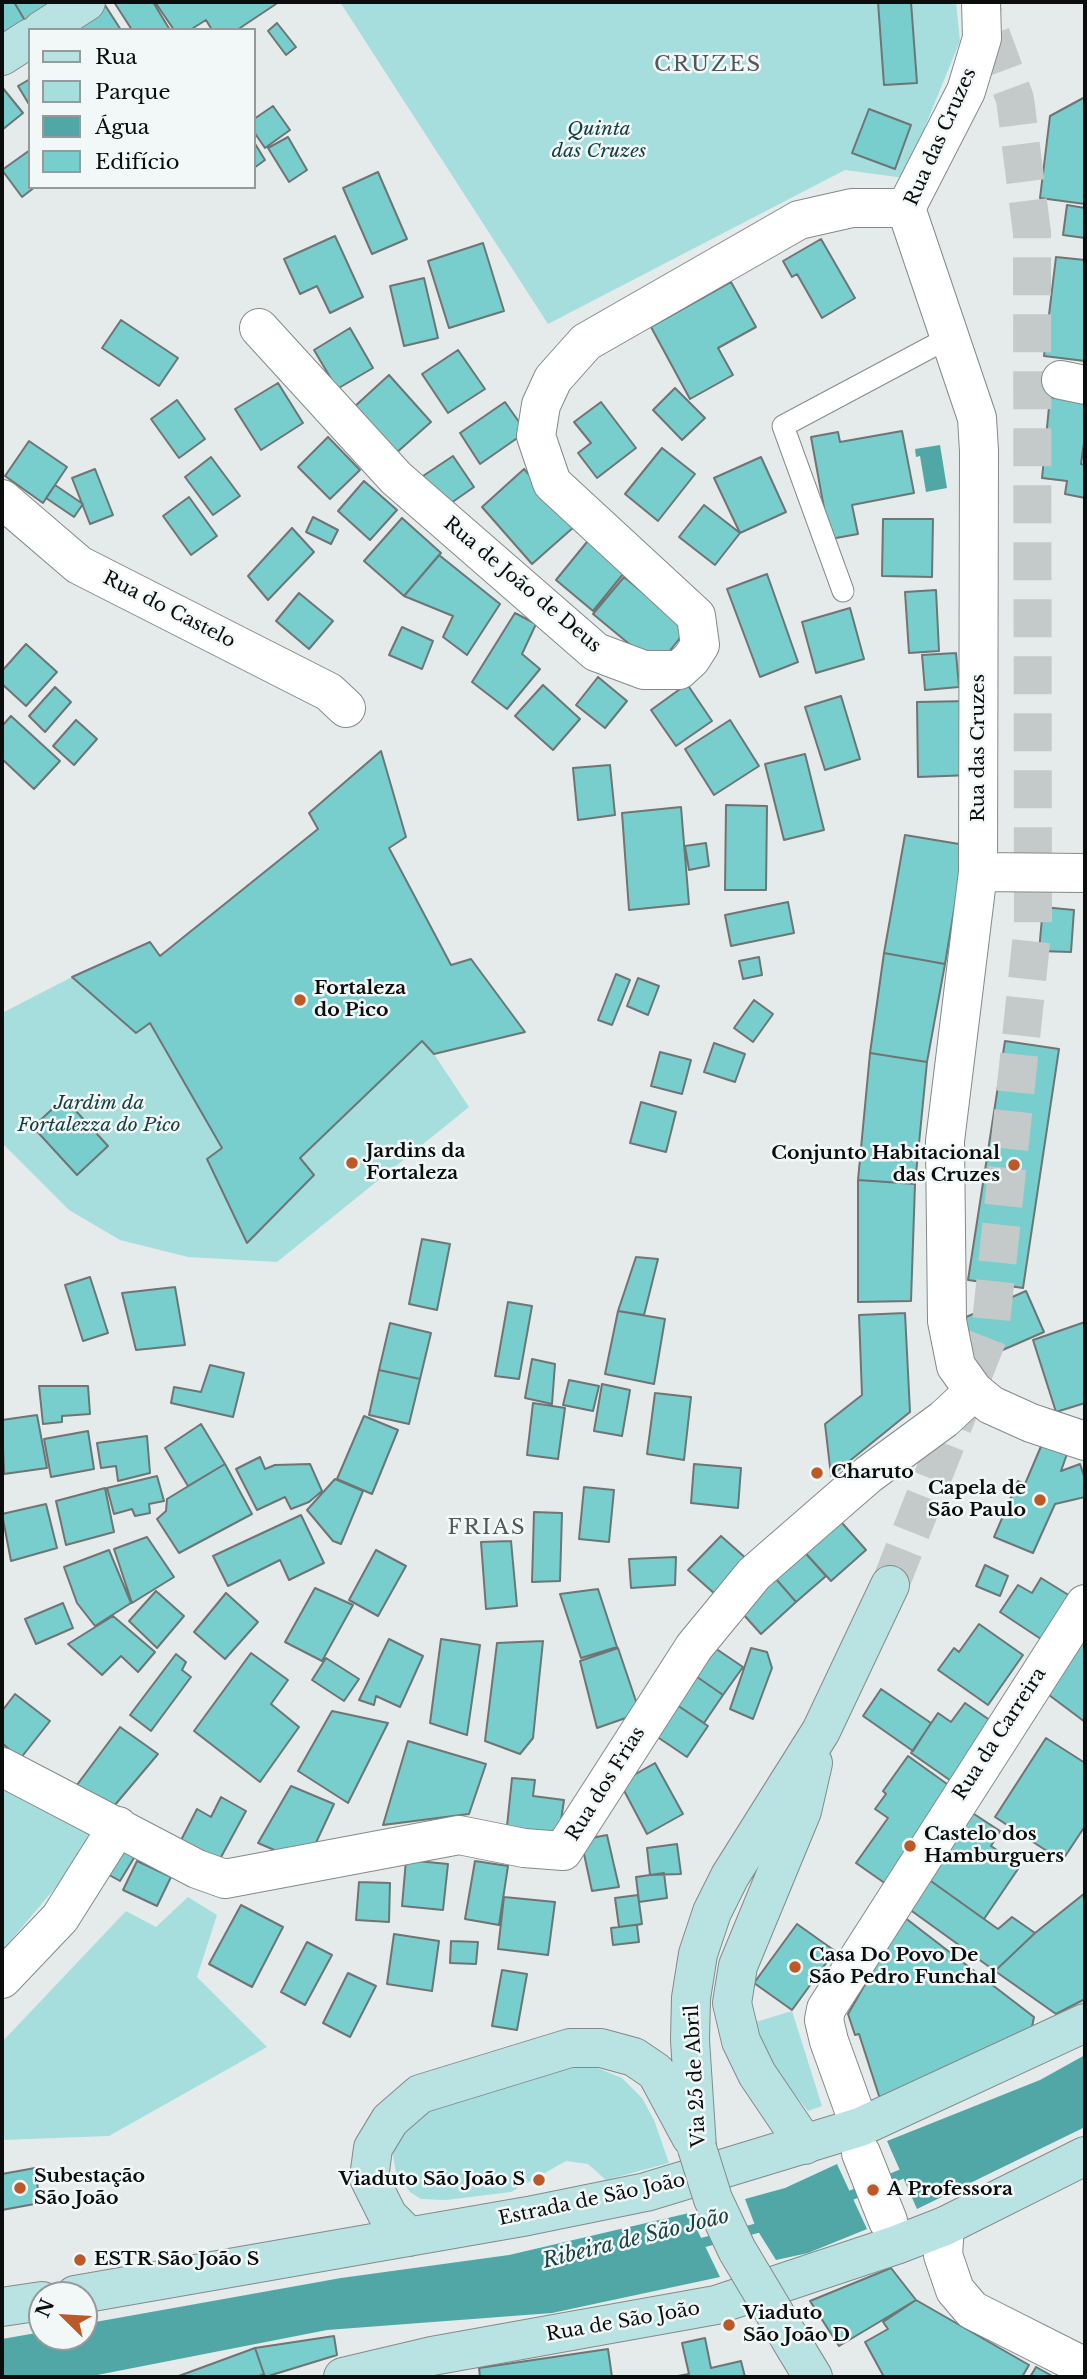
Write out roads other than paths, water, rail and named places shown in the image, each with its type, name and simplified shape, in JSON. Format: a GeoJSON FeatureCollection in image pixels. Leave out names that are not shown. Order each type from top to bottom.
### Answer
{"type":"FeatureCollection","features":[{"type":"Feature","properties":{"kind":"main road"},"geometry":{"type":"LineString","coordinates":[[45,28],[86,2]]}},
{"type":"Feature","properties":{"kind":"main road"},"geometry":{"type":"LineString","coordinates":[[2,56],[28,39]]}},
{"type":"Feature","properties":{"kind":"main road","name":"Via 25 de Abril"},"geometry":{"type":"LineString","coordinates":[[812,2376],[737,2250],[713,2199],[697,2148],[690,2040],[691,1998],[698,1954],[712,1912],[730,1876],[821,1731],[890,1585]]}},
{"type":"Feature","properties":{"kind":"main road"},"geometry":{"type":"LineString","coordinates":[[805,2145],[757,2074],[741,2041],[732,2003],[738,1966],[802,1811],[821,1731]]}},
{"type":"Feature","properties":{"kind":"main road","name":"Estrada de São João"},"geometry":{"type":"LineString","coordinates":[[98,2291],[409,2237],[646,2192],[805,2145],[860,2140],[1085,2023]]}},
{"type":"Feature","properties":{"kind":"main road"},"geometry":{"type":"LineString","coordinates":[[409,2237],[388,2216],[369,2178],[373,2148],[390,2120],[420,2094],[570,2048],[601,2048],[634,2057],[656,2072],[697,2148]]}},
{"type":"Feature","properties":{"kind":"main road","name":"Rua de São João"},"geometry":{"type":"LineString","coordinates":[[362,2375],[425,2367],[716,2305],[892,2233],[945,2226],[1085,2156]]}},
{"type":"Feature","properties":{"kind":"main road"},"geometry":{"type":"LineString","coordinates":[[2,2307],[28,2303]]}},
{"type":"Feature","properties":{"kind":"street","name":"Rua das Cruzes"},"geometry":{"type":"LineString","coordinates":[[981,2],[982,38],[966,91],[906,208],[976,418],[979,452],[978,872],[945,1141],[949,1344],[956,1366],[974,1391],[991,1405],[1031,1423],[1085,1441]]}},
{"type":"Feature","properties":{"kind":"street","name":"Rua de João de Deus"},"geometry":{"type":"LineString","coordinates":[[259,328],[396,478],[596,652],[644,670],[679,670],[691,659],[700,645],[696,616],[552,483],[536,436],[541,405],[552,379],[586,342],[799,220],[852,208],[906,208]]}},
{"type":"Feature","properties":{"kind":"street","name":"Rua do Castelo"},"geometry":{"type":"LineString","coordinates":[[2,499],[79,565],[330,692],[346,708]]}},
{"type":"Feature","properties":{"kind":"street"},"geometry":{"type":"LineString","coordinates":[[978,872],[1085,873]]}},
{"type":"Feature","properties":{"kind":"street","name":"Rua dos Frias"},"geometry":{"type":"LineString","coordinates":[[2,1768],[197,1869],[225,1879],[459,1835],[524,1848],[563,1851],[694,1647],[754,1574],[869,1474],[944,1419],[974,1391]]}},
{"type":"Feature","properties":{"kind":"street","name":"Rua da Carreira"},"geometry":{"type":"LineString","coordinates":[[892,2233],[829,2041],[824,2020],[827,2009],[895,1897],[1085,1604]]}},
{"type":"Feature","properties":{"kind":"street"},"geometry":{"type":"LineString","coordinates":[[2,1979],[60,1918],[118,1826]]}},
{"type":"Feature","properties":{"kind":"street"},"geometry":{"type":"LineString","coordinates":[[945,2226],[943,2255],[955,2290],[972,2309],[1074,2369]]}},
{"type":"Feature","properties":{"kind":"lane"},"geometry":{"type":"LineString","coordinates":[[843,591],[783,426],[948,338]]}},
{"type":"Feature","properties":{"kind":"water"},"geometry":{"type":"Polygon","coordinates":[[[940,445],[947,488],[926,492],[920,456],[916,457],[915,449],[940,445]]]}},
{"type":"Feature","properties":{"kind":"water"},"geometry":{"type":"Polygon","coordinates":[[[1085,2055],[1085,2127],[917,2209],[887,2141],[1040,2080],[1085,2055]]]}},
{"type":"Feature","properties":{"kind":"water"},"geometry":{"type":"Polygon","coordinates":[[[837,2164],[867,2229],[808,2253],[776,2260],[756,2228],[745,2199],[785,2188],[837,2164]]]}},
{"type":"Feature","properties":{"kind":"water"},"geometry":{"type":"Polygon","coordinates":[[[689,2213],[720,2277],[552,2313],[327,2330],[87,2377],[2,2377],[2,2339],[28,2334],[28,2351],[98,2351],[98,2321],[341,2278],[509,2255],[689,2213]]]}},
{"type":"Feature","properties":{"kind":"waterway","name":"Ribeira de São João"},"geometry":{"type":"LineString","coordinates":[[840,2200],[916,2168]]}},
{"type":"Feature","properties":{"kind":"waterway","name":"Ribeira de São João"},"geometry":{"type":"LineString","coordinates":[[690,2246],[769,2225]]}},
{"type":"Feature","properties":{"kind":"tunnel"},"geometry":{"type":"LineString","coordinates":[[890,1585],[990,1332],[1033,924],[1032,233],[1015,99],[980,5]]}},
{"type":"Feature","properties":{"kind":"place","name":"Fortaleza do Pico"},"geometry":{"type":"Point","coordinates":[300,1000]}},
{"type":"Feature","properties":{"kind":"place","name":"Jardins da Fortaleza"},"geometry":{"type":"Point","coordinates":[352,1163]}},
{"type":"Feature","properties":{"kind":"place","name":"Conjunto Habitacional das Cruzes"},"geometry":{"type":"Point","coordinates":[1014,1165]}},
{"type":"Feature","properties":{"kind":"place","name":"Charuto"},"geometry":{"type":"Point","coordinates":[817,1473]}},
{"type":"Feature","properties":{"kind":"place","name":"Capela de São Paulo"},"geometry":{"type":"Point","coordinates":[1040,1500]}},
{"type":"Feature","properties":{"kind":"place","name":"Castelo dos Hamburguers"},"geometry":{"type":"Point","coordinates":[910,1846]}},
{"type":"Feature","properties":{"kind":"place","name":"Casa Do Povo De São Pedro Funchal"},"geometry":{"type":"Point","coordinates":[795,1967]}},
{"type":"Feature","properties":{"kind":"place","name":"Viaduto São João S"},"geometry":{"type":"Point","coordinates":[539,2180]}},
{"type":"Feature","properties":{"kind":"place","name":"Subestação São João"},"geometry":{"type":"Point","coordinates":[20,2188]}},
{"type":"Feature","properties":{"kind":"place","name":"A Professora"},"geometry":{"type":"Point","coordinates":[873,2190]}},
{"type":"Feature","properties":{"kind":"place","name":"ESTR São João S"},"geometry":{"type":"Point","coordinates":[80,2260]}},
{"type":"Feature","properties":{"kind":"place","name":"Viaduto São João D"},"geometry":{"type":"Point","coordinates":[729,2325]}},
{"type":"Feature","properties":{"kind":"district","name":"CRUZES"},"geometry":{"type":"Point","coordinates":[708,65]}},
{"type":"Feature","properties":{"kind":"district","name":"FRIAS"},"geometry":{"type":"Point","coordinates":[487,1528]}},
{"type":"Feature","properties":{"kind":"park label","name":"Quinta das Cruzes"},"geometry":{"type":"Point","coordinates":[599,141]}},
{"type":"Feature","properties":{"kind":"park label","name":"Jardim da Fortalezza do Pico"},"geometry":{"type":"Point","coordinates":[99,1115]}}]}
